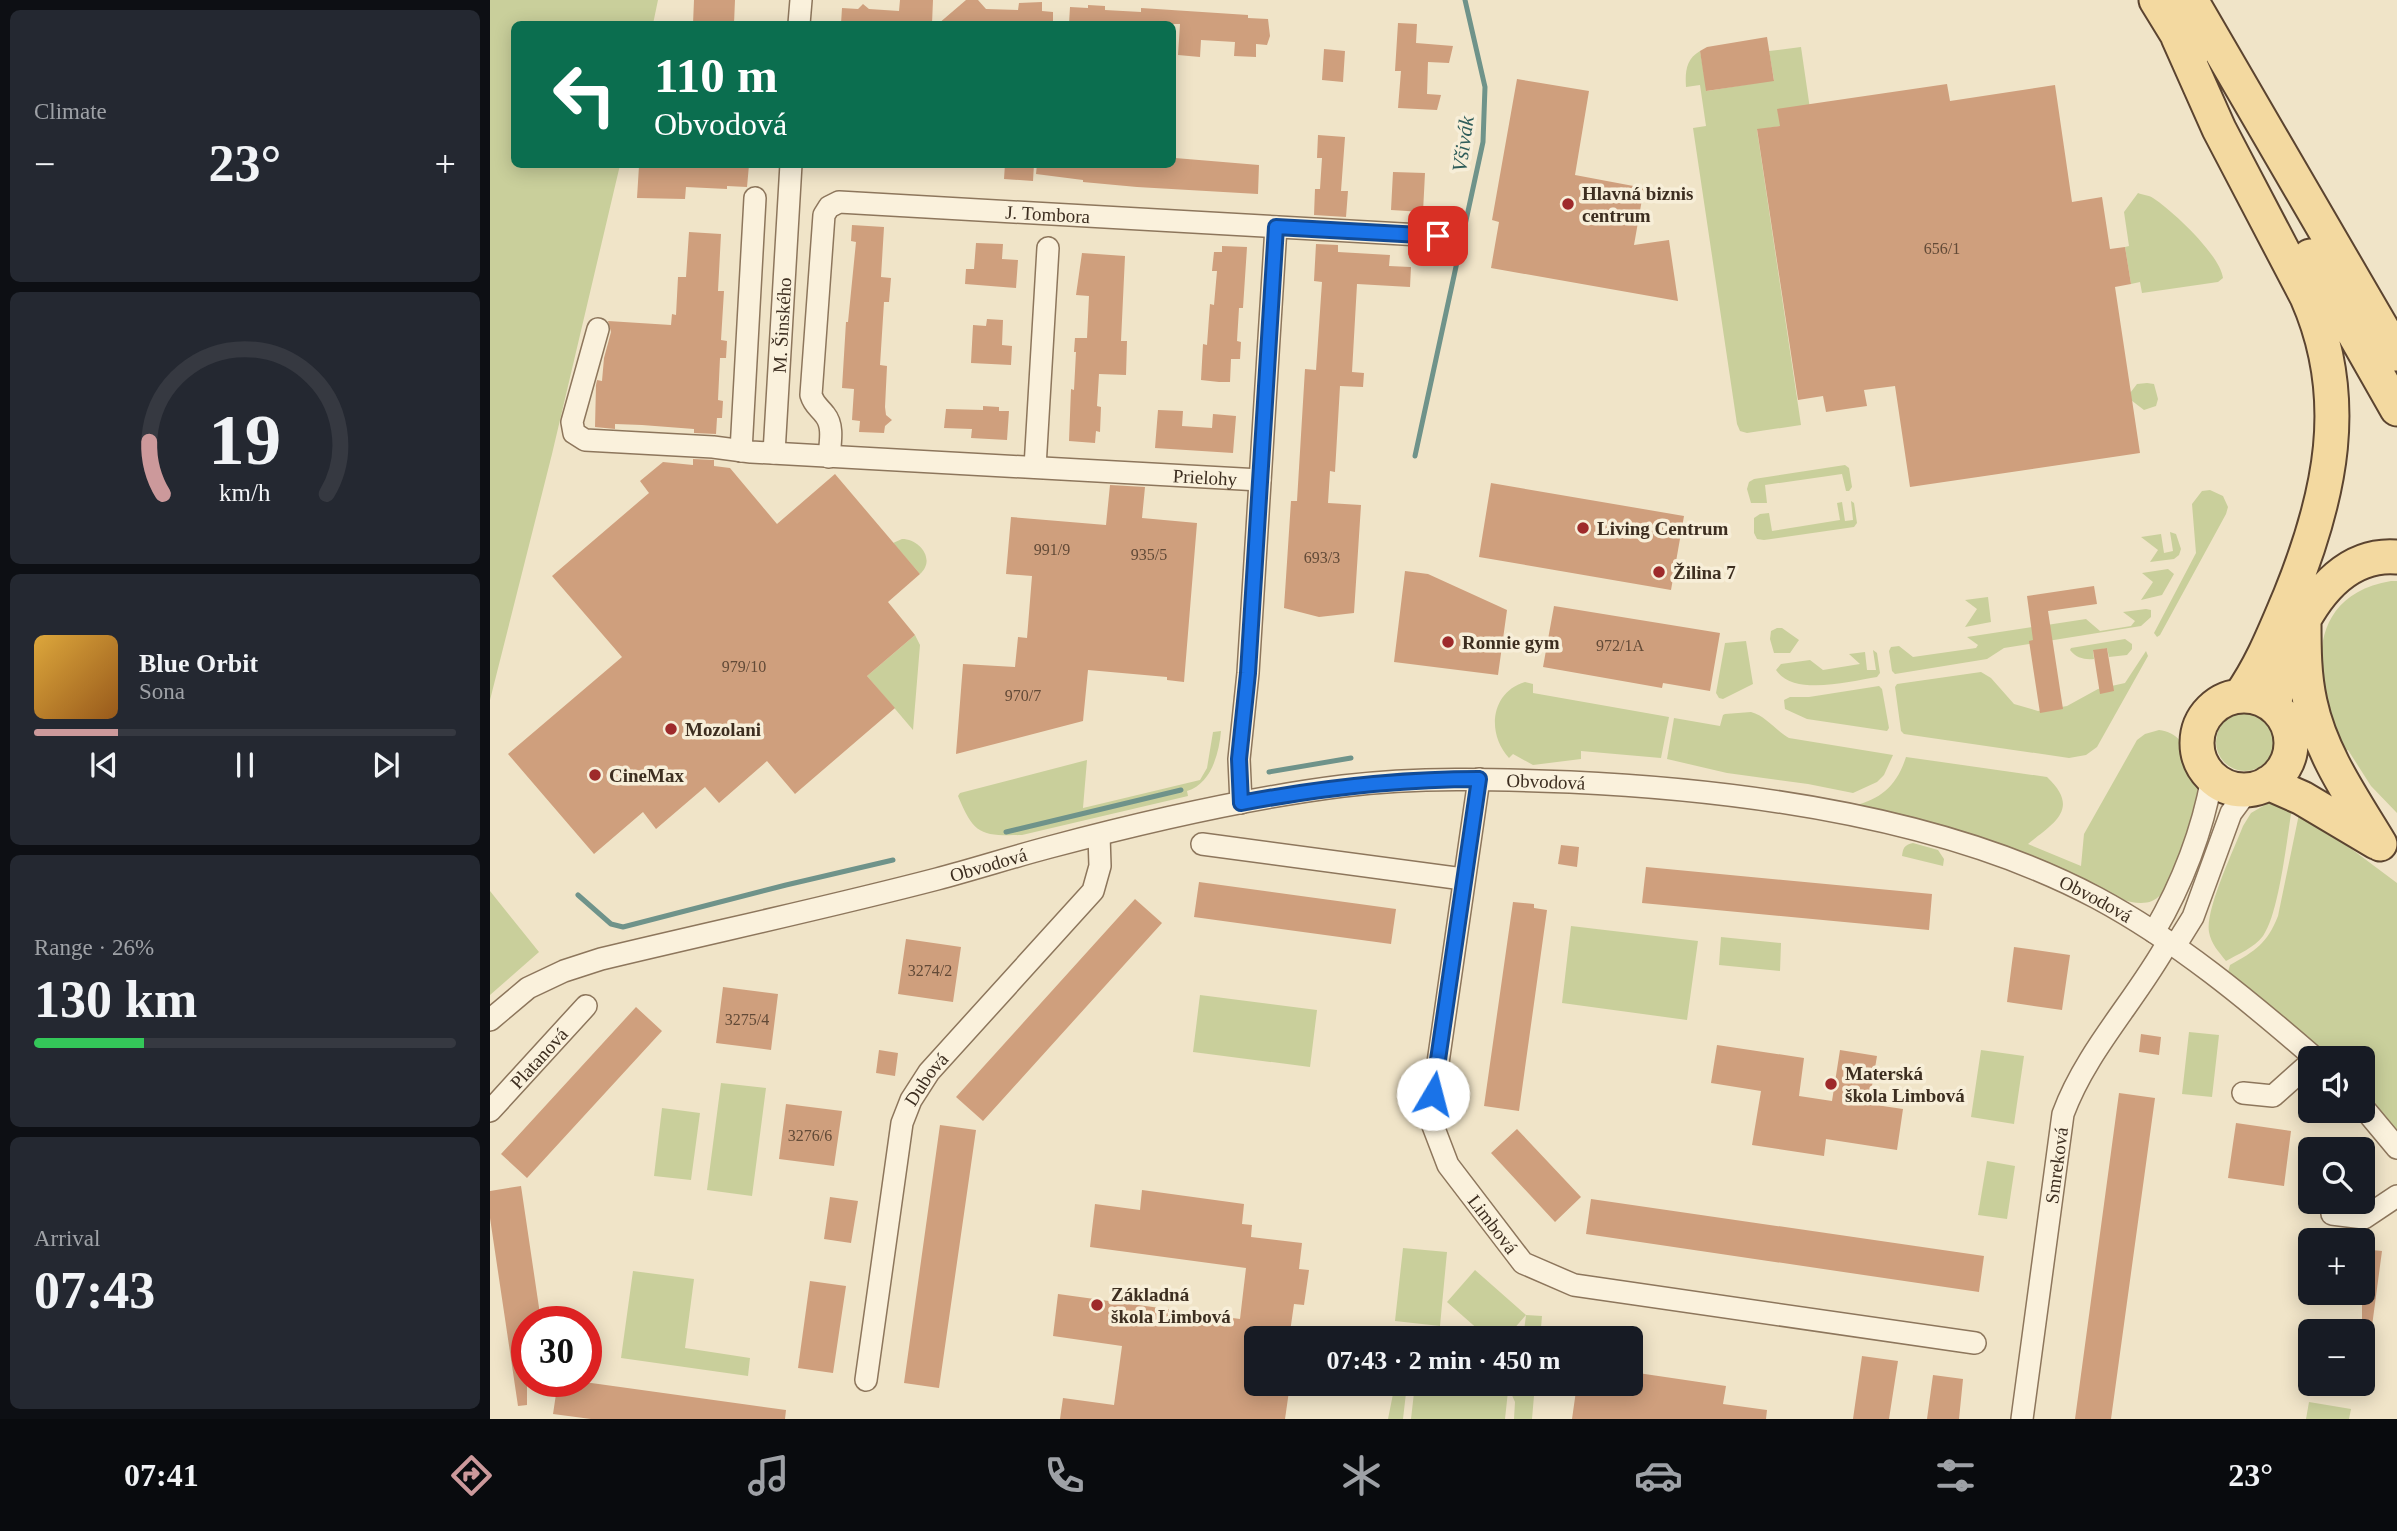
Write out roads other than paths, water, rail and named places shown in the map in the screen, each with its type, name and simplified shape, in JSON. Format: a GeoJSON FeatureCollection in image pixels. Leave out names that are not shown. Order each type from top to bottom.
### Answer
{"type":"FeatureCollection","features":[{"type":"Feature","properties":{"kind":"main road"},"geometry":{"type":"LineString","coordinates":[[2156,0],[2230,116],[2397,409]]}},
{"type":"Feature","properties":{"kind":"main road"},"geometry":{"type":"LineString","coordinates":[[2191,0],[2397,354]]}},
{"type":"Feature","properties":{"kind":"main road"},"geometry":{"type":"LineString","coordinates":[[2178,37],[2219,129],[2308,297],[2323,340],[2332,387],[2330,464],[2321,504],[2300,570],[2267,650],[2240,696]]}},
{"type":"Feature","properties":{"kind":"main road"},"geometry":{"type":"LineString","coordinates":[[2274,706],[2285,657],[2314,601],[2332,580],[2357,565],[2385,556],[2397,557]]}},
{"type":"Feature","properties":{"kind":"main road"},"geometry":{"type":"LineString","coordinates":[[2304,621],[2304,662],[2310,703],[2320,735],[2334,766],[2388,850]]}},
{"type":"Feature","properties":{"kind":"main road"},"geometry":{"type":"LineString","coordinates":[[2258,787],[2283,770],[2290,751],[2290,735],[2284,719],[2274,706],[2252,696],[2227,699],[2214,706],[2204,718],[2198,732],[2197,747],[2202,764],[2212,778],[2229,788],[2258,787],[2302,798],[2388,850]]}},
{"type":"Feature","properties":{"kind":"main road"},"geometry":{"type":"LineString","coordinates":[[2290,751],[2314,782],[2388,850]]}},
{"type":"Feature","properties":{"kind":"street"},"geometry":{"type":"LineString","coordinates":[[800,21],[801,0]]}},
{"type":"Feature","properties":{"kind":"street","name":"M. Šinského"},"geometry":{"type":"LineString","coordinates":[[774,453],[791,168]]}},
{"type":"Feature","properties":{"kind":"street","name":"M. Šinského"},"geometry":{"type":"LineString","coordinates":[[741,451],[755,198]]}},
{"type":"Feature","properties":{"kind":"street","name":"J. Tombora"},"geometry":{"type":"LineString","coordinates":[[824,215],[829,207],[839,202],[1438,236]]}},
{"type":"Feature","properties":{"kind":"street","name":"M. Šinského"},"geometry":{"type":"LineString","coordinates":[[824,215],[811,395],[831,428],[829,457]]}},
{"type":"Feature","properties":{"kind":"street"},"geometry":{"type":"LineString","coordinates":[[1260,480],[1276,227]]}},
{"type":"Feature","properties":{"kind":"street"},"geometry":{"type":"LineString","coordinates":[[1035,467],[1048,248]]}},
{"type":"Feature","properties":{"kind":"street"},"geometry":{"type":"LineString","coordinates":[[598,329],[572,422],[574,433],[585,440],[774,453]]}},
{"type":"Feature","properties":{"kind":"street","name":"Prielohy"},"geometry":{"type":"LineString","coordinates":[[774,453],[1260,480],[1248,673],[1239,759],[1241,803]]}},
{"type":"Feature","properties":{"kind":"street"},"geometry":{"type":"LineString","coordinates":[[2166,940],[2175,896],[2206,812],[2212,778]]}},
{"type":"Feature","properties":{"kind":"street","name":"Obvodová"},"geometry":{"type":"LineString","coordinates":[[490,1020],[528,988],[564,971],[601,959],[934,880],[1099,835],[1300,792],[1390,781],[1479,779],[1710,793],[1813,808],[1908,828],[1996,854],[2097,898],[2166,940],[2298,1046]]}},
{"type":"Feature","properties":{"kind":"street","name":"Limbová"},"geometry":{"type":"LineString","coordinates":[[1479,779],[1430,1118],[1448,1165],[1522,1263],[1574,1285],[1975,1343]]}},
{"type":"Feature","properties":{"kind":"street"},"geometry":{"type":"LineString","coordinates":[[2166,940],[2193,916],[2231,813],[2258,787]]}},
{"type":"Feature","properties":{"kind":"street","name":"Dubová"},"geometry":{"type":"LineString","coordinates":[[866,1380],[902,1123],[911,1100],[929,1072],[1093,891],[1101,866],[1099,835]]}},
{"type":"Feature","properties":{"kind":"street"},"geometry":{"type":"LineString","coordinates":[[1202,844],[1463,879]]}},
{"type":"Feature","properties":{"kind":"street","name":"Smreková"},"geometry":{"type":"LineString","coordinates":[[2022,1419],[2063,1114],[2073,1087],[2155,966],[2166,940]]}},
{"type":"Feature","properties":{"kind":"street","name":"Platanová"},"geometry":{"type":"LineString","coordinates":[[490,1111],[586,1006]]}},
{"type":"Feature","properties":{"kind":"street"},"geometry":{"type":"LineString","coordinates":[[2243,1093],[2273,1096],[2298,1073]]}},
{"type":"Feature","properties":{"kind":"street"},"geometry":{"type":"LineString","coordinates":[[2375,1122],[2397,1148]]}},
{"type":"Feature","properties":{"kind":"street"},"geometry":{"type":"LineString","coordinates":[[2375,1211],[2397,1196]]}},
{"type":"Feature","properties":{"kind":"street"},"geometry":{"type":"LineString","coordinates":[[2332,1214],[2364,1218],[2370,1214]]}},
{"type":"Feature","properties":{"kind":"waterway","name":"Všivák"},"geometry":{"type":"LineString","coordinates":[[1415,456],[1483,142],[1485,87],[1465,0]]}},
{"type":"Feature","properties":{"kind":"waterway"},"geometry":{"type":"LineString","coordinates":[[1269,772],[1351,758]]}},
{"type":"Feature","properties":{"kind":"waterway"},"geometry":{"type":"LineString","coordinates":[[1006,832],[1181,790]]}},
{"type":"Feature","properties":{"kind":"waterway"},"geometry":{"type":"LineString","coordinates":[[578,895],[611,924],[623,927],[893,860]]}},
{"type":"Feature","properties":{"kind":"place","name":"Hlavná biznis centrum"},"geometry":{"type":"Point","coordinates":[1568,204]}},
{"type":"Feature","properties":{"kind":"place","name":"Living Centrum"},"geometry":{"type":"Point","coordinates":[1583,528]}},
{"type":"Feature","properties":{"kind":"place","name":"Žilina 7"},"geometry":{"type":"Point","coordinates":[1659,572]}},
{"type":"Feature","properties":{"kind":"place","name":"Ronnie gym"},"geometry":{"type":"Point","coordinates":[1448,642]}},
{"type":"Feature","properties":{"kind":"place","name":"Mozolani"},"geometry":{"type":"Point","coordinates":[671,729]}},
{"type":"Feature","properties":{"kind":"place","name":"CineMax"},"geometry":{"type":"Point","coordinates":[595,775]}},
{"type":"Feature","properties":{"kind":"place","name":"Materská škola Limbová"},"geometry":{"type":"Point","coordinates":[1831,1084]}},
{"type":"Feature","properties":{"kind":"place","name":"Základná škola Limbová"},"geometry":{"type":"Point","coordinates":[1097,1305]}}]}
